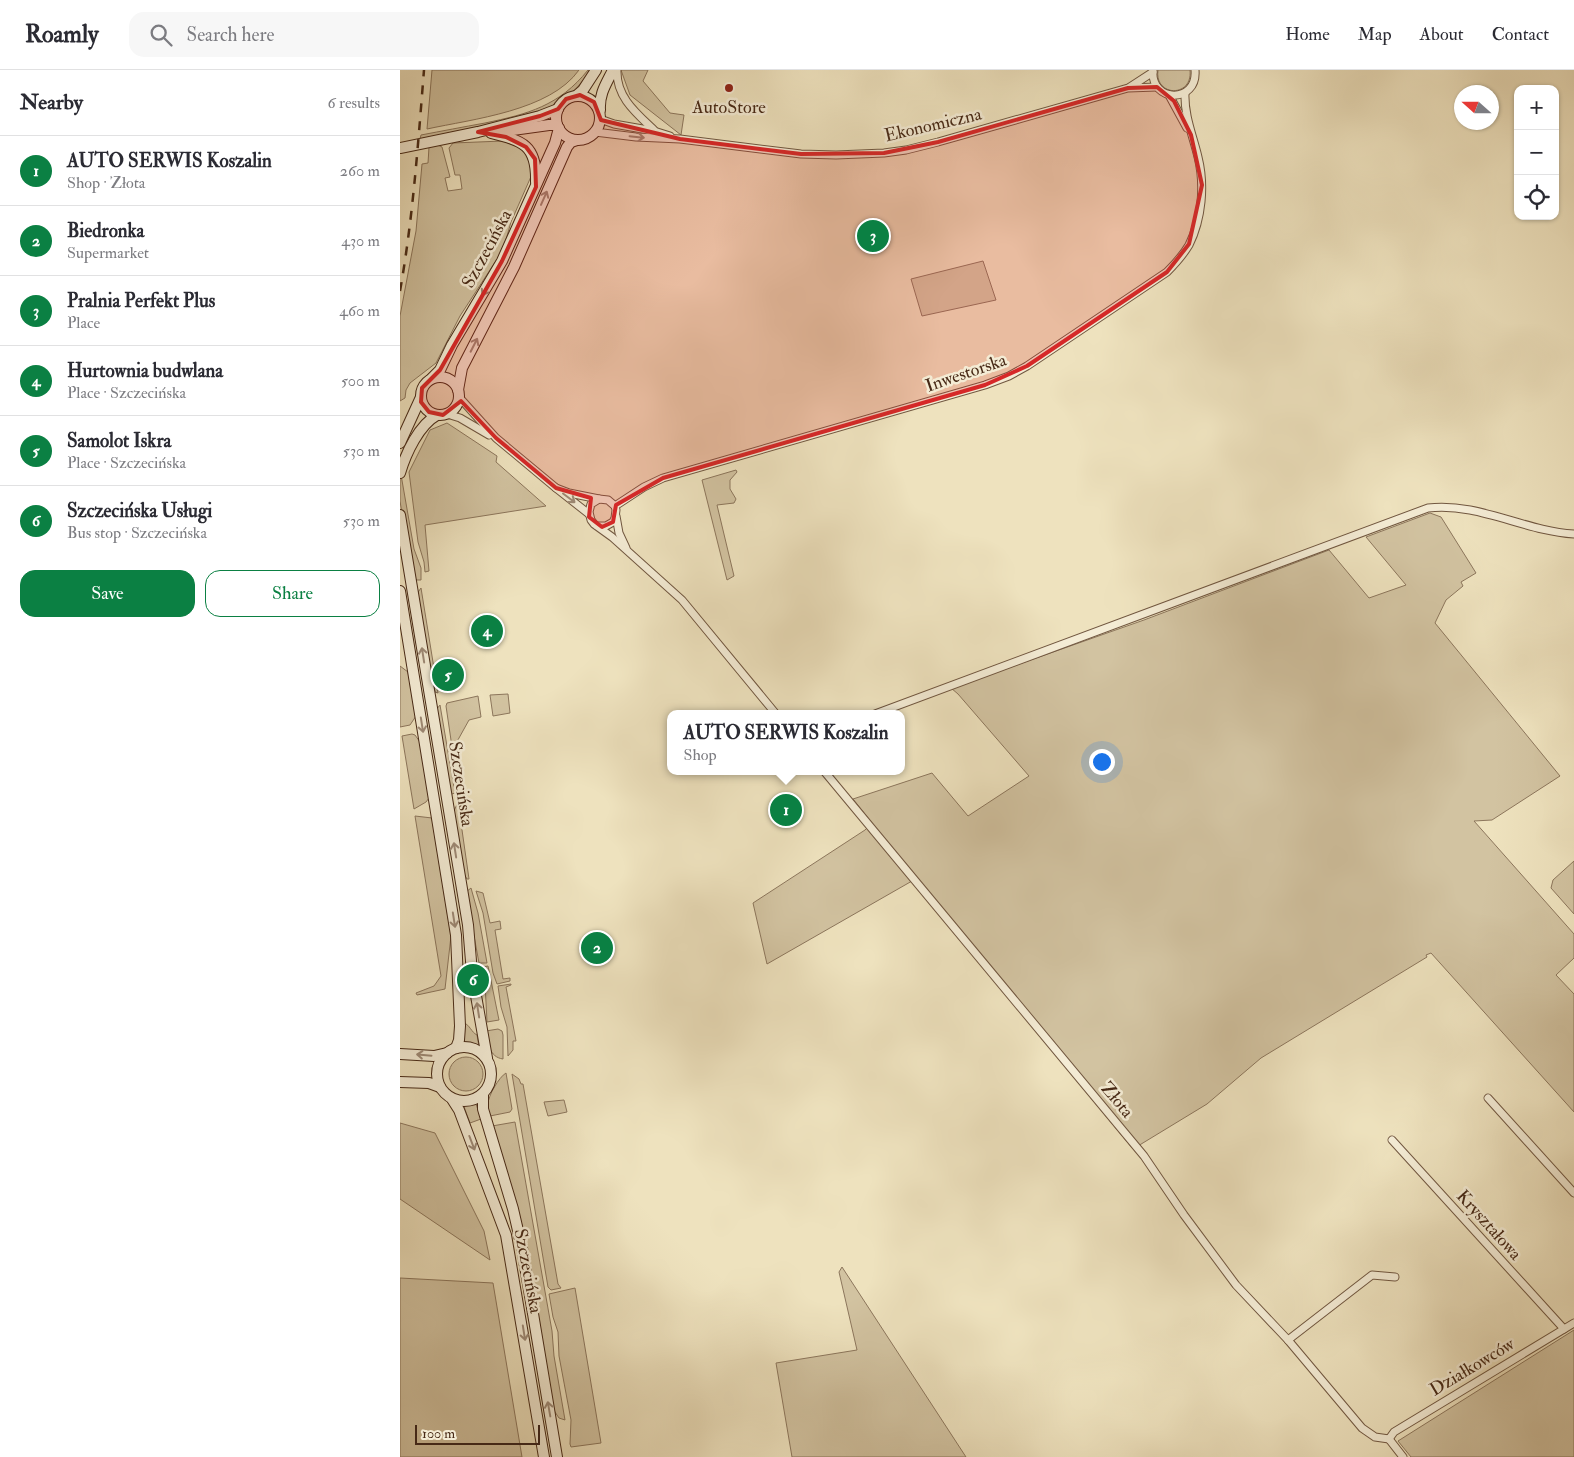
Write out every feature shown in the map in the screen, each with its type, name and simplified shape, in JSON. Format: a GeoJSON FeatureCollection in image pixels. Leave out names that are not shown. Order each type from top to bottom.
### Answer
{"type":"FeatureCollection","features":[{"type":"Feature","properties":{"kind":"main road"},"geometry":{"type":"LineString","coordinates":[[596,70],[583,90],[576,96],[564,101],[558,109],[556,117],[558,127],[568,137],[578,140],[587,138],[595,132],[600,117],[599,100],[601,91],[615,70]]}},
{"type":"Feature","properties":{"kind":"main road"},"geometry":{"type":"LineString","coordinates":[[576,96],[584,96],[590,99],[598,108],[600,117]]}},
{"type":"Feature","properties":{"kind":"main road"},"geometry":{"type":"LineString","coordinates":[[400,148],[478,132],[540,116],[558,109]]}},
{"type":"Feature","properties":{"kind":"main road"},"geometry":{"type":"LineString","coordinates":[[478,132],[491,133],[558,127]]}},
{"type":"Feature","properties":{"kind":"main road","name":"Szczecińska"},"geometry":{"type":"LineString","coordinates":[[432,378],[440,370],[452,345],[502,261],[555,143],[558,127]]}},
{"type":"Feature","properties":{"kind":"main road"},"geometry":{"type":"LineString","coordinates":[[491,133],[512,139],[526,146],[535,159],[536,187]]}},
{"type":"Feature","properties":{"kind":"main road","name":"Szczecińska"},"geometry":{"type":"LineString","coordinates":[[458,394],[460,373],[468,356],[514,267],[568,147],[571,142],[578,140]]}},
{"type":"Feature","properties":{"kind":"main road"},"geometry":{"type":"LineString","coordinates":[[400,443],[425,384],[432,378],[446,378],[453,382],[458,394],[455,407],[429,420],[419,431],[400,473]]}},
{"type":"Feature","properties":{"kind":"main road"},"geometry":{"type":"LineString","coordinates":[[420,397],[426,409],[442,414]]}},
{"type":"Feature","properties":{"kind":"main road","name":"Szczecińska"},"geometry":{"type":"LineString","coordinates":[[400,515],[468,925],[473,980],[487,1058]]}},
{"type":"Feature","properties":{"kind":"main road","name":"Szczecińska"},"geometry":{"type":"LineString","coordinates":[[400,591],[456,934],[460,1026],[459,1040],[456,1048]]}},
{"type":"Feature","properties":{"kind":"main road"},"geometry":{"type":"LineString","coordinates":[[400,1054],[434,1056],[447,1053],[456,1048],[473,1048],[487,1058],[492,1076],[490,1084],[483,1094],[472,1101],[459,1101],[452,1099],[444,1092],[437,1078],[438,1067],[447,1053]]}},
{"type":"Feature","properties":{"kind":"main road"},"geometry":{"type":"LineString","coordinates":[[400,1082],[429,1083],[440,1087]]}},
{"type":"Feature","properties":{"kind":"main road","name":"Szczecińska"},"geometry":{"type":"LineString","coordinates":[[483,1094],[483,1109],[513,1209],[522,1248],[557,1457]]}},
{"type":"Feature","properties":{"kind":"main road","name":"Szczecińska"},"geometry":{"type":"LineString","coordinates":[[452,1099],[459,1110],[506,1236],[544,1457]]}},
{"type":"Feature","properties":{"kind":"street"},"geometry":{"type":"LineString","coordinates":[[615,70],[618,84],[631,108],[654,131]]}},
{"type":"Feature","properties":{"kind":"street"},"geometry":{"type":"LineString","coordinates":[[1153,71],[1157,87],[1169,95],[1175,96],[1185,92],[1194,82],[1195,70]]}},
{"type":"Feature","properties":{"kind":"street","name":"Ekonomiczna"},"geometry":{"type":"LineString","coordinates":[[1128,88],[1153,71]]}},
{"type":"Feature","properties":{"kind":"street","name":"Ekonomiczna"},"geometry":{"type":"LineString","coordinates":[[595,132],[636,137],[680,139],[801,154],[884,153],[938,142],[1128,88],[1157,87]]}},
{"type":"Feature","properties":{"kind":"street","name":"Inwestorska"},"geometry":{"type":"LineString","coordinates":[[614,506],[644,487],[663,478],[985,386],[1009,376],[1027,366],[1167,272],[1180,259],[1189,244],[1197,219],[1202,193],[1198,157],[1191,135],[1185,92]]}},
{"type":"Feature","properties":{"kind":"street","name":"Inwestorska"},"geometry":{"type":"LineString","coordinates":[[1169,95],[1191,135]]}},
{"type":"Feature","properties":{"kind":"street","name":"Ekonomiczna"},"geometry":{"type":"LineString","coordinates":[[600,117],[614,124],[654,131],[680,139]]}},
{"type":"Feature","properties":{"kind":"street"},"geometry":{"type":"LineString","coordinates":[[458,394],[496,438],[589,514],[591,520],[597,526],[627,550],[682,600],[773,710]]}},
{"type":"Feature","properties":{"kind":"street"},"geometry":{"type":"LineString","coordinates":[[442,414],[460,418],[496,438]]}},
{"type":"Feature","properties":{"kind":"street"},"geometry":{"type":"LineString","coordinates":[[556,488],[569,493],[608,500],[614,506],[620,533],[627,550]]}},
{"type":"Feature","properties":{"kind":"street"},"geometry":{"type":"LineString","coordinates":[[589,514],[592,504],[599,499]]}},
{"type":"Feature","properties":{"kind":"street"},"geometry":{"type":"LineString","coordinates":[[886,710],[1428,508],[1450,507],[1473,510],[1547,530],[1574,534]]}},
{"type":"Feature","properties":{"kind":"street"},"geometry":{"type":"LineString","coordinates":[[597,526],[610,525],[616,516]]}},
{"type":"Feature","properties":{"kind":"street","name":"Złota"},"geometry":{"type":"LineString","coordinates":[[827,775],[1144,1156],[1184,1215],[1236,1285],[1288,1340],[1362,1428],[1375,1437],[1389,1439]]}},
{"type":"Feature","properties":{"kind":"street"},"geometry":{"type":"LineString","coordinates":[[1488,1098],[1574,1194]]}},
{"type":"Feature","properties":{"kind":"street","name":"Kryształowa"},"geometry":{"type":"LineString","coordinates":[[1392,1140],[1564,1330]]}},
{"type":"Feature","properties":{"kind":"street"},"geometry":{"type":"LineString","coordinates":[[1288,1340],[1372,1275],[1395,1277]]}},
{"type":"Feature","properties":{"kind":"street","name":"Działkowców"},"geometry":{"type":"LineString","coordinates":[[1389,1439],[1394,1432],[1574,1323]]}},
{"type":"Feature","properties":{"kind":"street"},"geometry":{"type":"LineString","coordinates":[[1389,1439],[1403,1457]]}},
{"type":"Feature","properties":{"kind":"highlighted area"},"geometry":{"type":"Polygon","coordinates":[[[1157,87],[1174,101],[1191,135],[1202,185],[1189,244],[1167,272],[1027,366],[985,385],[663,478],[616,505],[613,522],[602,527],[589,517],[591,498],[556,488],[496,438],[461,401],[443,415],[429,412],[421,402],[422,388],[440,370],[502,261],[536,187],[535,159],[526,147],[506,137],[478,132],[540,116],[558,109],[566,99],[580,95],[594,102],[601,120],[680,139],[801,154],[884,153],[938,142],[1128,88],[1157,87]]]}},
{"type":"Feature","properties":{"kind":"shaded area"},"geometry":{"type":"Polygon","coordinates":[[[432,70],[579,70],[566,84],[530,104],[488,117],[427,129],[432,70]]]}},
{"type":"Feature","properties":{"kind":"shaded area"},"geometry":{"type":"Polygon","coordinates":[[[588,70],[592,70],[574,91],[551,107],[523,118],[420,139],[421,135],[501,120],[542,107],[566,92],[588,70]]]}},
{"type":"Feature","properties":{"kind":"shaded area"},"geometry":{"type":"Polygon","coordinates":[[[621,70],[648,70],[643,81],[670,113],[684,115],[681,135],[630,95],[621,70]]]}},
{"type":"Feature","properties":{"kind":"shaded area"},"geometry":{"type":"Polygon","coordinates":[[[1158,70],[1190,70],[1189,79],[1186,86],[1180,89],[1174,91],[1167,89],[1158,79],[1158,70]]]}},
{"type":"Feature","properties":{"kind":"shaded area"},"geometry":{"type":"Polygon","coordinates":[[[503,141],[524,149],[533,172],[511,222],[503,250],[460,316],[436,363],[410,383],[406,390],[405,398],[400,401],[400,316],[416,231],[422,164],[428,163],[429,147],[438,145],[442,147],[450,177],[445,178],[448,191],[462,189],[460,175],[455,175],[449,148],[453,143],[503,141]]]}},
{"type":"Feature","properties":{"kind":"shaded area"},"geometry":{"type":"Polygon","coordinates":[[[983,261],[996,300],[922,316],[911,279],[983,261]]]}},
{"type":"Feature","properties":{"kind":"shaded area"},"geometry":{"type":"Polygon","coordinates":[[[447,423],[497,456],[496,462],[546,506],[425,525],[429,571],[425,572],[418,542],[409,472],[430,430],[447,423]]]}},
{"type":"Feature","properties":{"kind":"shaded area"},"geometry":{"type":"Polygon","coordinates":[[[400,469],[414,549],[421,568],[421,580],[417,580],[412,576],[400,501],[400,469]]]}},
{"type":"Feature","properties":{"kind":"shaded area"},"geometry":{"type":"Polygon","coordinates":[[[736,470],[737,472],[730,480],[730,489],[736,499],[734,503],[717,505],[734,576],[727,580],[702,480],[736,470]]]}},
{"type":"Feature","properties":{"kind":"shaded area"},"geometry":{"type":"Polygon","coordinates":[[[1430,513],[1441,517],[1476,573],[1461,582],[1463,586],[1446,600],[1435,623],[1560,776],[1492,820],[1474,821],[1574,934],[1574,958],[1556,975],[1574,994],[1574,1112],[1431,953],[1261,1058],[1207,1104],[1133,1149],[912,881],[767,964],[753,903],[865,830],[872,823],[853,799],[932,773],[968,816],[1029,776],[951,688],[1144,620],[1329,550],[1369,598],[1406,585],[1366,537],[1430,513]]]}},
{"type":"Feature","properties":{"kind":"shaded area"},"geometry":{"type":"Polygon","coordinates":[[[421,588],[438,693],[435,692],[416,595],[421,588]]]}},
{"type":"Feature","properties":{"kind":"shaded area"},"geometry":{"type":"Polygon","coordinates":[[[400,666],[408,672],[416,716],[410,725],[400,727],[400,666]]]}},
{"type":"Feature","properties":{"kind":"shaded area"},"geometry":{"type":"Polygon","coordinates":[[[508,694],[510,713],[493,716],[490,695],[508,694]]]}},
{"type":"Feature","properties":{"kind":"shaded area"},"geometry":{"type":"Polygon","coordinates":[[[478,696],[481,717],[469,720],[454,747],[452,747],[447,703],[478,696]]]}},
{"type":"Feature","properties":{"kind":"shaded area"},"geometry":{"type":"Polygon","coordinates":[[[440,705],[455,793],[452,794],[449,790],[436,710],[440,705]]]}},
{"type":"Feature","properties":{"kind":"shaded area"},"geometry":{"type":"Polygon","coordinates":[[[412,734],[420,742],[429,798],[414,809],[402,736],[412,734]]]}},
{"type":"Feature","properties":{"kind":"shaded area"},"geometry":{"type":"Polygon","coordinates":[[[458,802],[469,879],[464,874],[454,811],[458,802]]]}},
{"type":"Feature","properties":{"kind":"shaded area"},"geometry":{"type":"Polygon","coordinates":[[[415,816],[432,818],[451,936],[445,989],[417,995],[416,993],[434,986],[441,976],[415,816]]]}},
{"type":"Feature","properties":{"kind":"shaded area"},"geometry":{"type":"Polygon","coordinates":[[[1574,861],[1574,914],[1551,888],[1553,880],[1574,861]]]}},
{"type":"Feature","properties":{"kind":"shaded area"},"geometry":{"type":"Polygon","coordinates":[[[471,888],[478,913],[487,963],[479,963],[466,892],[471,888]]]}},
{"type":"Feature","properties":{"kind":"shaded area"},"geometry":{"type":"Polygon","coordinates":[[[476,891],[483,893],[490,923],[500,921],[501,929],[495,930],[503,979],[510,978],[510,981],[497,984],[493,973],[483,913],[476,891]]]}},
{"type":"Feature","properties":{"kind":"shaded area"},"geometry":{"type":"Polygon","coordinates":[[[488,966],[499,1020],[487,1022],[486,982],[483,967],[488,966]]]}},
{"type":"Feature","properties":{"kind":"shaded area"},"geometry":{"type":"Polygon","coordinates":[[[511,984],[506,987],[516,1041],[513,1041],[513,1050],[508,1056],[507,1027],[501,1007],[498,986],[511,984]]]}},
{"type":"Feature","properties":{"kind":"shaded area"},"geometry":{"type":"Polygon","coordinates":[[[464,1023],[477,1035],[479,1047],[464,1042],[464,1023]]]}},
{"type":"Feature","properties":{"kind":"shaded area"},"geometry":{"type":"Polygon","coordinates":[[[498,1029],[502,1031],[503,1035],[503,1059],[498,1058],[492,1052],[486,1031],[498,1029]]]}},
{"type":"Feature","properties":{"kind":"shaded area"},"geometry":{"type":"Polygon","coordinates":[[[466,1057],[473,1058],[478,1062],[482,1067],[482,1081],[478,1086],[473,1090],[466,1091],[459,1090],[454,1086],[450,1081],[449,1074],[450,1067],[454,1062],[459,1058],[466,1057]]]}},
{"type":"Feature","properties":{"kind":"shaded area"},"geometry":{"type":"Polygon","coordinates":[[[506,1073],[512,1109],[510,1112],[490,1116],[488,1101],[497,1082],[506,1073]]]}},
{"type":"Feature","properties":{"kind":"shaded area"},"geometry":{"type":"Polygon","coordinates":[[[512,1074],[523,1084],[558,1284],[561,1288],[551,1290],[548,1287],[512,1074]]]}},
{"type":"Feature","properties":{"kind":"shaded area"},"geometry":{"type":"Polygon","coordinates":[[[564,1100],[567,1112],[548,1116],[544,1102],[564,1100]]]}},
{"type":"Feature","properties":{"kind":"shaded area"},"geometry":{"type":"Polygon","coordinates":[[[474,1103],[481,1119],[470,1123],[463,1104],[474,1103]]]}},
{"type":"Feature","properties":{"kind":"shaded area"},"geometry":{"type":"Polygon","coordinates":[[[515,1122],[552,1331],[554,1356],[565,1420],[559,1418],[553,1409],[522,1225],[492,1126],[515,1122]]]}},
{"type":"Feature","properties":{"kind":"shaded area"},"geometry":{"type":"Polygon","coordinates":[[[400,1123],[435,1133],[484,1231],[490,1260],[400,1199],[400,1123]]]}},
{"type":"Feature","properties":{"kind":"shaded area"},"geometry":{"type":"Polygon","coordinates":[[[842,1267],[966,1457],[792,1457],[776,1363],[857,1350],[839,1272],[842,1267]]]}},
{"type":"Feature","properties":{"kind":"shaded area"},"geometry":{"type":"Polygon","coordinates":[[[400,1278],[493,1283],[522,1457],[400,1457],[400,1278]]]}},
{"type":"Feature","properties":{"kind":"shaded area"},"geometry":{"type":"Polygon","coordinates":[[[575,1288],[601,1443],[571,1447],[571,1420],[559,1356],[558,1332],[549,1294],[575,1288]]]}},
{"type":"Feature","properties":{"kind":"shaded area"},"geometry":{"type":"Polygon","coordinates":[[[1574,1330],[1574,1457],[1411,1457],[1398,1441],[1574,1330]]]}},
{"type":"Feature","properties":{"kind":"railway"},"geometry":{"type":"LineString","coordinates":[[400,291],[412,209],[424,70]]}},
{"type":"Feature","properties":{"kind":"place","name":"AutoStore"},"geometry":{"type":"Point","coordinates":[729,88]}},
{"type":"Feature","properties":{"kind":"place","name":"Pralnia Perfekt Plus"},"geometry":{"type":"Point","coordinates":[873,236]}},
{"type":"Feature","properties":{"kind":"place","name":"Hurtownia budwlana"},"geometry":{"type":"Point","coordinates":[487,631]}},
{"type":"Feature","properties":{"kind":"place","name":"Samolot Iskra"},"geometry":{"type":"Point","coordinates":[448,675]}},
{"type":"Feature","properties":{"kind":"place","name":"AUTO SERWIS Koszalin"},"geometry":{"type":"Point","coordinates":[786,810]}},
{"type":"Feature","properties":{"kind":"place","name":"Biedronka"},"geometry":{"type":"Point","coordinates":[597,948]}},
{"type":"Feature","properties":{"kind":"place","name":"Szczecińska Usługi"},"geometry":{"type":"Point","coordinates":[473,980]}}]}
